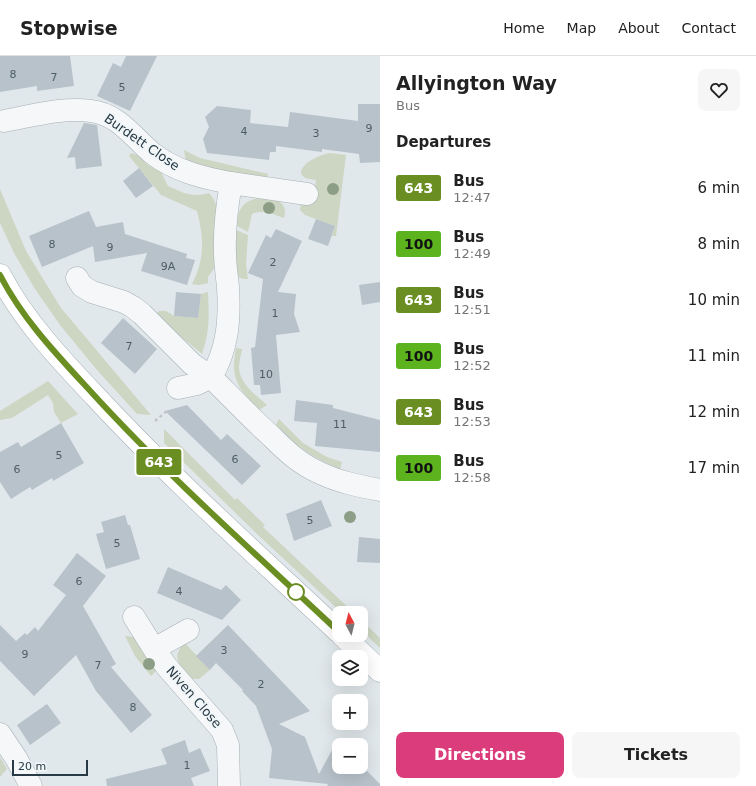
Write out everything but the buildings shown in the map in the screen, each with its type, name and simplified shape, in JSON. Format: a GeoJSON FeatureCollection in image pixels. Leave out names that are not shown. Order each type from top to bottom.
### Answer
{"type":"FeatureCollection","features":[{"type":"Feature","properties":{"kind":"main road"},"geometry":{"type":"LineString","coordinates":[[0,275],[6,287],[35,329],[137,441],[332,625]]}},
{"type":"Feature","properties":{"kind":"main road"},"geometry":{"type":"LineString","coordinates":[[349,642],[380,671]]}},
{"type":"Feature","properties":{"kind":"street","name":"Burdett Close"},"geometry":{"type":"LineString","coordinates":[[4,122],[56,111],[92,111],[107,116],[122,125],[137,137],[152,153],[166,162],[203,178],[307,194]]}},
{"type":"Feature","properties":{"kind":"street"},"geometry":{"type":"LineString","coordinates":[[178,388],[198,384],[211,376],[218,366],[228,334],[228,297],[224,253],[231,183]]}},
{"type":"Feature","properties":{"kind":"street"},"geometry":{"type":"LineString","coordinates":[[77,278],[82,286],[92,292],[133,307],[142,314],[192,364],[211,376],[254,421],[285,450],[301,462],[318,472],[338,480],[380,490]]}},
{"type":"Feature","properties":{"kind":"street","name":"Niven Close"},"geometry":{"type":"LineString","coordinates":[[134,617],[167,667],[222,730],[228,745],[229,786]]}},
{"type":"Feature","properties":{"kind":"street"},"geometry":{"type":"LineString","coordinates":[[154,649],[188,630]]}},
{"type":"Feature","properties":{"kind":"street"},"geometry":{"type":"LineString","coordinates":[[0,734],[16,758],[31,786]]}},
{"type":"Feature","properties":{"kind":"green space"},"geometry":{"type":"Polygon","coordinates":[[[184,150],[200,158],[268,174],[266,180],[191,164],[186,161],[184,150]]]}},
{"type":"Feature","properties":{"kind":"green space"},"geometry":{"type":"Polygon","coordinates":[[[131,153],[137,155],[148,165],[161,172],[168,186],[193,195],[209,193],[213,198],[217,207],[215,267],[208,277],[208,283],[199,285],[192,284],[199,266],[202,248],[201,230],[197,211],[161,195],[129,156],[131,153]]]}},
{"type":"Feature","properties":{"kind":"green space"},"geometry":{"type":"Polygon","coordinates":[[[329,153],[346,155],[336,236],[332,236],[335,226],[305,215],[300,210],[301,203],[313,200],[316,180],[305,178],[301,174],[304,166],[311,160],[329,153]]]}},
{"type":"Feature","properties":{"kind":"green space"},"geometry":{"type":"Polygon","coordinates":[[[0,189],[26,251],[61,308],[151,415],[137,414],[97,370],[60,325],[35,289],[14,253],[0,223],[0,189]]]}},
{"type":"Feature","properties":{"kind":"green space"},"geometry":{"type":"Polygon","coordinates":[[[265,197],[274,199],[283,205],[285,209],[284,218],[260,212],[252,214],[248,232],[237,226],[239,213],[244,205],[258,198],[265,197]]]}},
{"type":"Feature","properties":{"kind":"green space"},"geometry":{"type":"Polygon","coordinates":[[[236,230],[248,235],[246,264],[248,279],[242,279],[239,277],[235,269],[234,255],[236,230]]]}},
{"type":"Feature","properties":{"kind":"green space"},"geometry":{"type":"Polygon","coordinates":[[[208,292],[208,323],[202,354],[163,322],[157,316],[157,313],[159,311],[166,311],[174,316],[198,318],[201,294],[208,292]]]}},
{"type":"Feature","properties":{"kind":"green space"},"geometry":{"type":"Polygon","coordinates":[[[236,348],[242,349],[239,368],[242,379],[249,389],[267,405],[259,410],[246,396],[237,383],[234,368],[236,348]]]}},
{"type":"Feature","properties":{"kind":"green space"},"geometry":{"type":"Polygon","coordinates":[[[48,381],[78,414],[61,423],[54,412],[53,403],[48,395],[12,418],[0,420],[0,411],[48,381]]]}},
{"type":"Feature","properties":{"kind":"green space"},"geometry":{"type":"Polygon","coordinates":[[[279,419],[303,443],[327,457],[342,462],[340,469],[313,456],[291,440],[275,426],[279,419]]]}},
{"type":"Feature","properties":{"kind":"green space"},"geometry":{"type":"Polygon","coordinates":[[[164,429],[235,500],[237,498],[265,525],[263,527],[347,606],[334,606],[257,534],[164,443],[164,429]]]}},
{"type":"Feature","properties":{"kind":"green space"},"geometry":{"type":"Polygon","coordinates":[[[368,627],[380,638],[380,648],[368,637],[368,627]]]}},
{"type":"Feature","properties":{"kind":"green space"},"geometry":{"type":"Polygon","coordinates":[[[125,636],[135,637],[157,670],[151,676],[135,656],[125,636]]]}},
{"type":"Feature","properties":{"kind":"green space"},"geometry":{"type":"Polygon","coordinates":[[[185,643],[210,670],[199,679],[190,679],[178,661],[178,652],[185,643]]]}},
{"type":"Feature","properties":{"kind":"green space"},"geometry":{"type":"Polygon","coordinates":[[[0,757],[7,769],[0,777],[0,757]]]}},
{"type":"Feature","properties":{"kind":"bus line","name":"643"},"geometry":{"type":"LineString","coordinates":[[0,275],[6,287],[35,329],[137,441],[332,625]]}}]}
